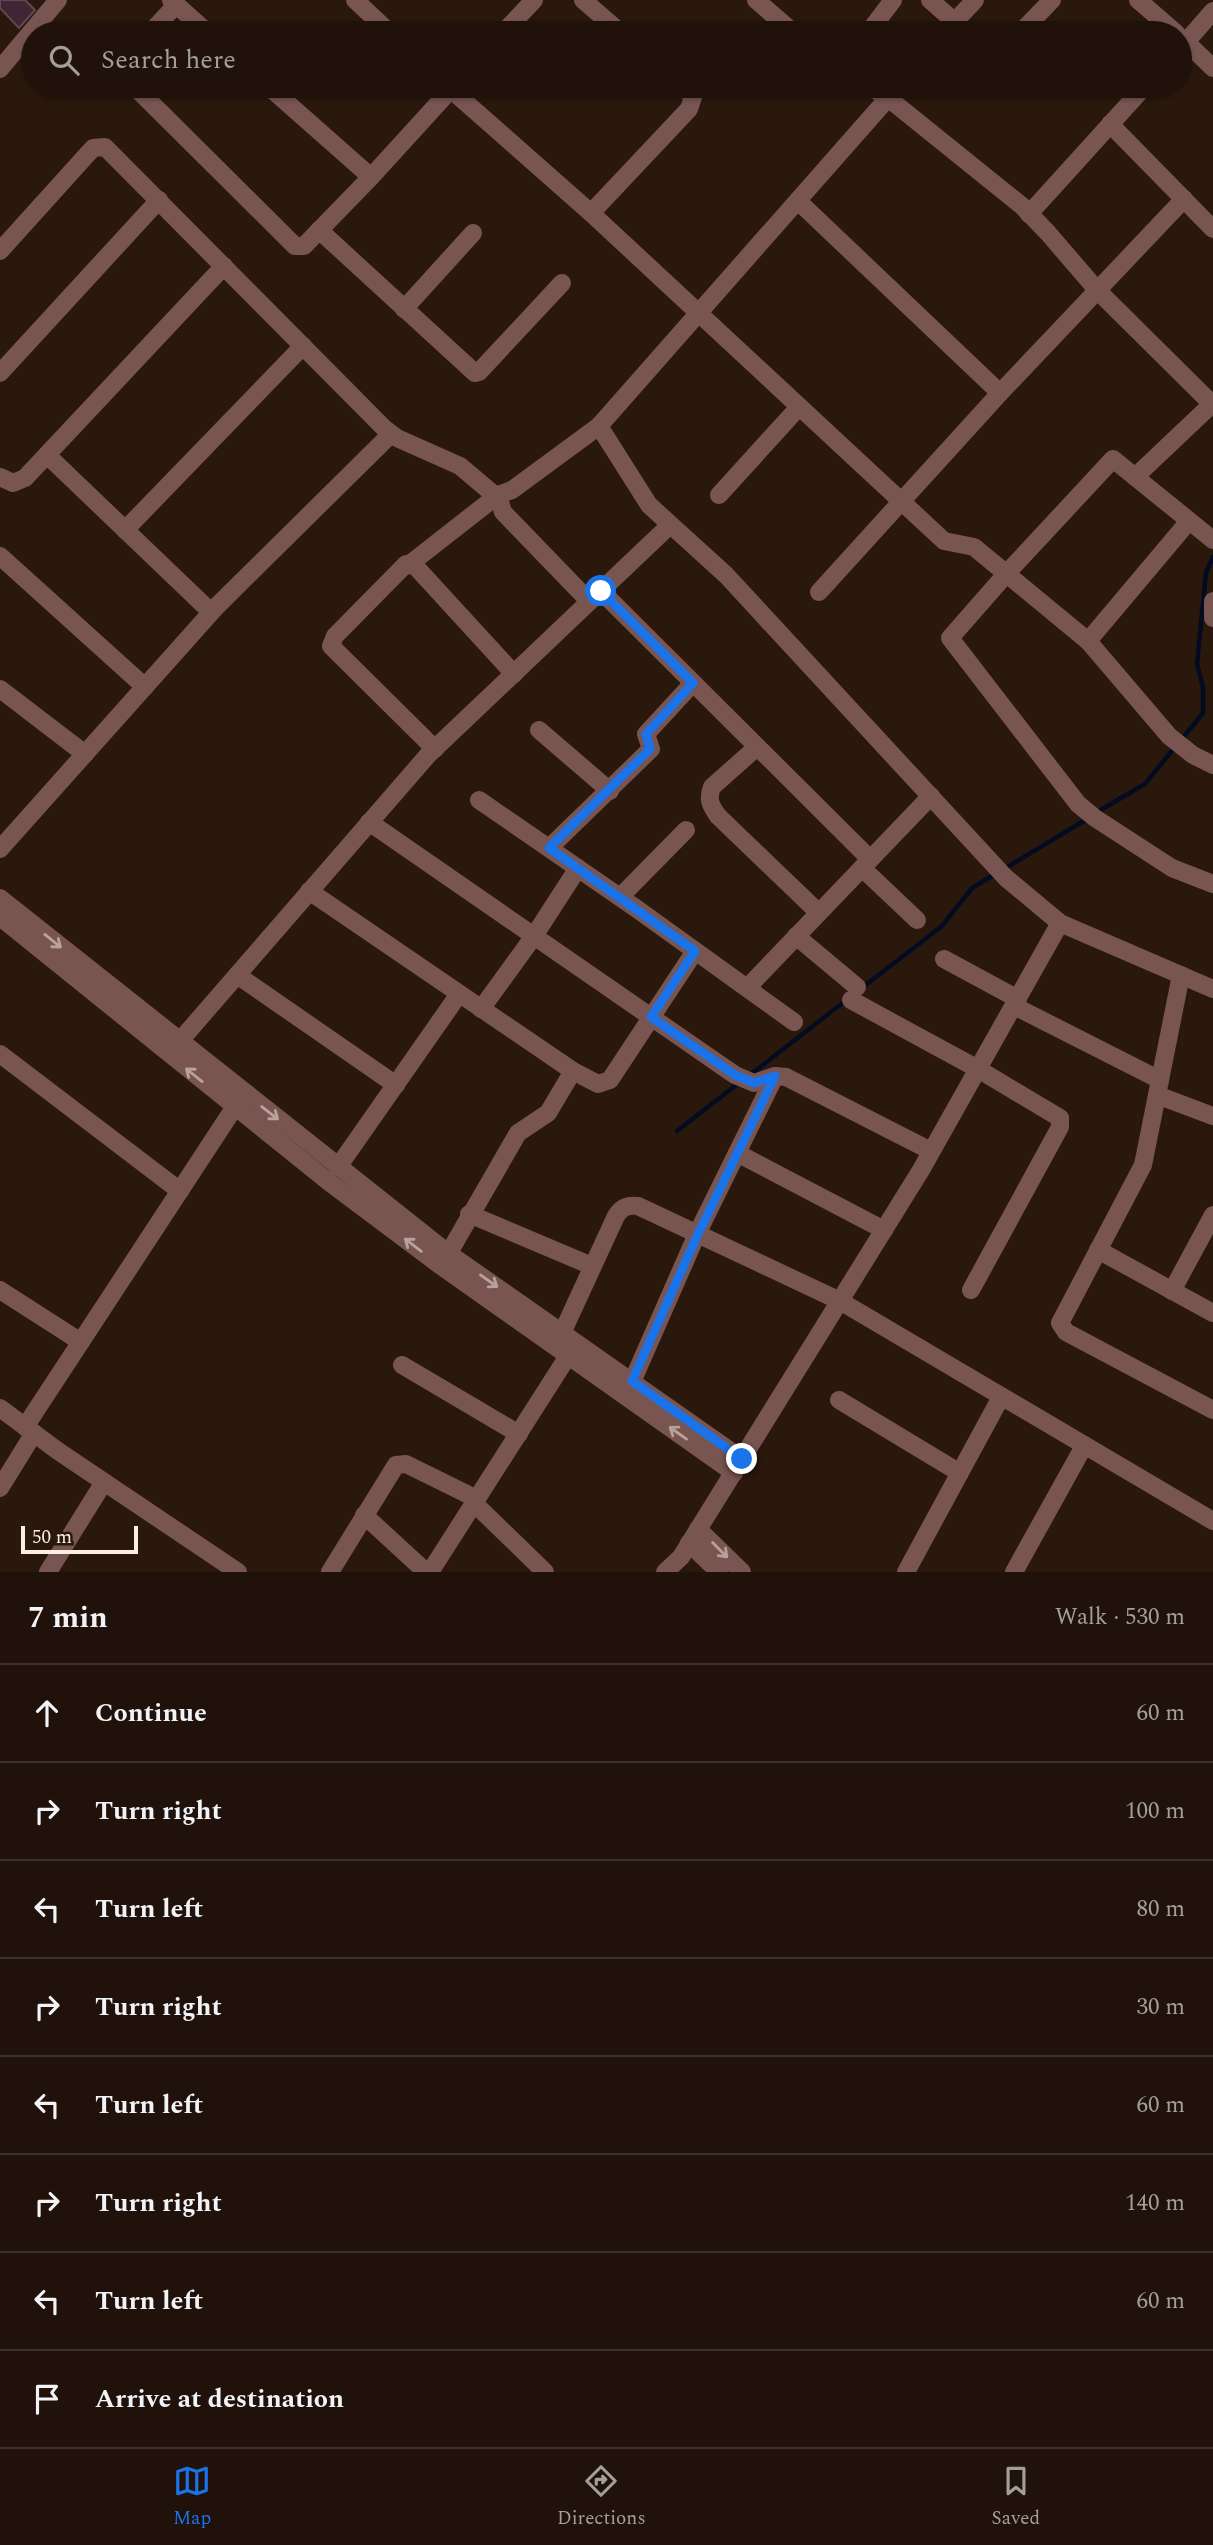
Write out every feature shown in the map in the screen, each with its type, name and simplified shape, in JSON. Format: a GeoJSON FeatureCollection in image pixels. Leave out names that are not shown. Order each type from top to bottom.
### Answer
{"type":"FeatureCollection","features":[{"type":"Feature","properties":{"kind":"street"},"geometry":{"type":"LineString","coordinates":[[40,21],[58,0]]}},
{"type":"Feature","properties":{"kind":"street"},"geometry":{"type":"LineString","coordinates":[[355,0],[377,21]]}},
{"type":"Feature","properties":{"kind":"street"},"geometry":{"type":"LineString","coordinates":[[514,21],[534,0]]}},
{"type":"Feature","properties":{"kind":"street"},"geometry":{"type":"LineString","coordinates":[[583,0],[607,21]]}},
{"type":"Feature","properties":{"kind":"street"},"geometry":{"type":"LineString","coordinates":[[756,0],[780,21]]}},
{"type":"Feature","properties":{"kind":"street"},"geometry":{"type":"LineString","coordinates":[[877,21],[893,0]]}},
{"type":"Feature","properties":{"kind":"street"},"geometry":{"type":"LineString","coordinates":[[930,0],[945,21]]}},
{"type":"Feature","properties":{"kind":"street"},"geometry":{"type":"LineString","coordinates":[[956,21],[975,0]]}},
{"type":"Feature","properties":{"kind":"street"},"geometry":{"type":"LineString","coordinates":[[1032,21],[1052,0]]}},
{"type":"Feature","properties":{"kind":"street"},"geometry":{"type":"LineString","coordinates":[[1138,0],[1160,21]]}},
{"type":"Feature","properties":{"kind":"street"},"geometry":{"type":"LineString","coordinates":[[159,21],[173,2],[194,21]]}},
{"type":"Feature","properties":{"kind":"street"},"geometry":{"type":"LineString","coordinates":[[1192,29],[1213,10]]}},
{"type":"Feature","properties":{"kind":"street"},"geometry":{"type":"LineString","coordinates":[[0,69],[21,44]]}},
{"type":"Feature","properties":{"kind":"street"},"geometry":{"type":"LineString","coordinates":[[1192,50],[1213,68]]}},
{"type":"Feature","properties":{"kind":"street"},"geometry":{"type":"LineString","coordinates":[[146,98],[295,246],[304,246],[371,177],[440,98]]}},
{"type":"Feature","properties":{"kind":"street"},"geometry":{"type":"LineString","coordinates":[[282,98],[371,177]]}},
{"type":"Feature","properties":{"kind":"street"},"geometry":{"type":"LineString","coordinates":[[462,98],[591,213],[944,541],[974,547],[1007,573],[1088,641],[1168,736],[1213,765]]}},
{"type":"Feature","properties":{"kind":"street"},"geometry":{"type":"LineString","coordinates":[[591,213],[689,108],[693,98]]}},
{"type":"Feature","properties":{"kind":"street"},"geometry":{"type":"LineString","coordinates":[[435,749],[331,646],[335,636],[407,564],[498,495],[512,491],[599,426],[888,98],[1030,214],[1097,290],[1213,404],[1135,477]]}},
{"type":"Feature","properties":{"kind":"street"},"geometry":{"type":"LineString","coordinates":[[1030,214],[1134,98]]}},
{"type":"Feature","properties":{"kind":"street"},"geometry":{"type":"LineString","coordinates":[[1110,124],[1213,229]]}},
{"type":"Feature","properties":{"kind":"street"},"geometry":{"type":"LineString","coordinates":[[0,251],[93,148],[100,146],[112,152],[391,434],[460,466],[498,495],[503,512],[693,683],[757,747],[916,920]]}},
{"type":"Feature","properties":{"kind":"street"},"geometry":{"type":"LineString","coordinates":[[819,592],[1000,393],[1184,199]]}},
{"type":"Feature","properties":{"kind":"street"},"geometry":{"type":"LineString","coordinates":[[0,373],[159,200]]}},
{"type":"Feature","properties":{"kind":"street"},"geometry":{"type":"LineString","coordinates":[[798,201],[1000,393]]}},
{"type":"Feature","properties":{"kind":"street"},"geometry":{"type":"LineString","coordinates":[[319,230],[475,373],[479,372],[562,283]]}},
{"type":"Feature","properties":{"kind":"street"},"geometry":{"type":"LineString","coordinates":[[404,309],[473,233]]}},
{"type":"Feature","properties":{"kind":"street"},"geometry":{"type":"LineString","coordinates":[[0,477],[13,483],[19,482],[224,266]]}},
{"type":"Feature","properties":{"kind":"street"},"geometry":{"type":"LineString","coordinates":[[125,530],[303,346]]}},
{"type":"Feature","properties":{"kind":"street"},"geometry":{"type":"LineString","coordinates":[[719,495],[799,407]]}},
{"type":"Feature","properties":{"kind":"street"},"geometry":{"type":"LineString","coordinates":[[599,426],[642,497],[726,575],[1006,878],[1060,923],[1213,989]]}},
{"type":"Feature","properties":{"kind":"street"},"geometry":{"type":"LineString","coordinates":[[0,849],[211,612],[391,434]]}},
{"type":"Feature","properties":{"kind":"street"},"geometry":{"type":"LineString","coordinates":[[47,455],[211,612]]}},
{"type":"Feature","properties":{"kind":"street"},"geometry":{"type":"LineString","coordinates":[[1209,537],[1113,459],[950,638],[1078,804],[1172,868],[1213,884]]}},
{"type":"Feature","properties":{"kind":"street"},"geometry":{"type":"LineString","coordinates":[[1088,641],[1189,521]]}},
{"type":"Feature","properties":{"kind":"street"},"geometry":{"type":"LineString","coordinates":[[174,1048],[435,749],[670,525]]}},
{"type":"Feature","properties":{"kind":"street"},"geometry":{"type":"LineString","coordinates":[[0,557],[145,687]]}},
{"type":"Feature","properties":{"kind":"street"},"geometry":{"type":"LineString","coordinates":[[411,563],[513,674]]}},
{"type":"Feature","properties":{"kind":"street"},"geometry":{"type":"LineString","coordinates":[[1213,601],[1213,618]]}},
{"type":"Feature","properties":{"kind":"street"},"geometry":{"type":"LineString","coordinates":[[549,848],[650,749],[646,734],[693,683]]}},
{"type":"Feature","properties":{"kind":"street"},"geometry":{"type":"LineString","coordinates":[[0,689],[85,754]]}},
{"type":"Feature","properties":{"kind":"street"},"geometry":{"type":"LineString","coordinates":[[539,730],[610,791]]}},
{"type":"Feature","properties":{"kind":"street"},"geometry":{"type":"LineString","coordinates":[[757,747],[712,787],[710,804],[719,816],[818,912]]}},
{"type":"Feature","properties":{"kind":"street"},"geometry":{"type":"LineString","coordinates":[[747,988],[931,796]]}},
{"type":"Feature","properties":{"kind":"street"},"geometry":{"type":"LineString","coordinates":[[479,800],[794,1022]]}},
{"type":"Feature","properties":{"kind":"street"},"geometry":{"type":"LineString","coordinates":[[369,822],[735,1075],[754,1083],[775,1076],[786,1077],[932,1151]]}},
{"type":"Feature","properties":{"kind":"street"},"geometry":{"type":"LineString","coordinates":[[620,897],[686,830]]}},
{"type":"Feature","properties":{"kind":"street"},"geometry":{"type":"LineString","coordinates":[[481,1009],[534,936],[578,868]]}},
{"type":"Feature","properties":{"kind":"street"},"geometry":{"type":"LineString","coordinates":[[309,891],[591,1082],[604,1084],[610,1080],[695,951]]}},
{"type":"Feature","properties":{"kind":"street"},"geometry":{"type":"LineString","coordinates":[[0,898],[174,1048]]}},
{"type":"Feature","properties":{"kind":"street"},"geometry":{"type":"LineString","coordinates":[[0,917],[174,1048],[444,1259],[562,1345],[738,1466]]}},
{"type":"Feature","properties":{"kind":"street"},"geometry":{"type":"LineString","coordinates":[[665,1572],[681,1557],[884,1230],[932,1151],[1060,923]]}},
{"type":"Feature","properties":{"kind":"street"},"geometry":{"type":"LineString","coordinates":[[796,936],[854,994],[1056,1115],[1061,1122],[971,1290]]}},
{"type":"Feature","properties":{"kind":"street"},"geometry":{"type":"LineString","coordinates":[[944,958],[1158,1087],[1213,1116]]}},
{"type":"Feature","properties":{"kind":"street"},"geometry":{"type":"LineString","coordinates":[[237,975],[396,1085]]}},
{"type":"Feature","properties":{"kind":"street"},"geometry":{"type":"LineString","coordinates":[[1181,975],[1139,1175],[1061,1317],[1062,1328],[1213,1410]]}},
{"type":"Feature","properties":{"kind":"street"},"geometry":{"type":"LineString","coordinates":[[338,1167],[459,994]]}},
{"type":"Feature","properties":{"kind":"street"},"geometry":{"type":"LineString","coordinates":[[0,1054],[180,1191]]}},
{"type":"Feature","properties":{"kind":"street"},"geometry":{"type":"LineString","coordinates":[[444,1259],[518,1133],[548,1113],[573,1071]]}},
{"type":"Feature","properties":{"kind":"street"},"geometry":{"type":"LineString","coordinates":[[632,1381],[698,1234],[775,1076]]}},
{"type":"Feature","properties":{"kind":"street"},"geometry":{"type":"LineString","coordinates":[[239,1100],[338,1167],[444,1259]]}},
{"type":"Feature","properties":{"kind":"street"},"geometry":{"type":"LineString","coordinates":[[0,1488],[81,1342],[239,1100]]}},
{"type":"Feature","properties":{"kind":"street"},"geometry":{"type":"LineString","coordinates":[[737,1153],[884,1230]]}},
{"type":"Feature","properties":{"kind":"street"},"geometry":{"type":"LineString","coordinates":[[364,1515],[428,1572],[519,1434],[562,1345],[592,1266],[615,1216],[629,1205],[638,1206],[840,1301],[1213,1521]]}},
{"type":"Feature","properties":{"kind":"street"},"geometry":{"type":"LineString","coordinates":[[469,1214],[592,1266]]}},
{"type":"Feature","properties":{"kind":"street"},"geometry":{"type":"LineString","coordinates":[[1172,1290],[1213,1215]]}},
{"type":"Feature","properties":{"kind":"street"},"geometry":{"type":"LineString","coordinates":[[1098,1250],[1213,1313]]}},
{"type":"Feature","properties":{"kind":"street"},"geometry":{"type":"LineString","coordinates":[[0,1290],[81,1342]]}},
{"type":"Feature","properties":{"kind":"street"},"geometry":{"type":"LineString","coordinates":[[562,1345],[632,1381],[738,1466]]}},
{"type":"Feature","properties":{"kind":"street"},"geometry":{"type":"LineString","coordinates":[[402,1364],[519,1434]]}},
{"type":"Feature","properties":{"kind":"street"},"geometry":{"type":"LineString","coordinates":[[906,1572],[1001,1397]]}},
{"type":"Feature","properties":{"kind":"street"},"geometry":{"type":"LineString","coordinates":[[839,1400],[960,1473]]}},
{"type":"Feature","properties":{"kind":"street"},"geometry":{"type":"LineString","coordinates":[[0,1408],[238,1572]]}},
{"type":"Feature","properties":{"kind":"street"},"geometry":{"type":"LineString","coordinates":[[1014,1572],[1084,1446]]}},
{"type":"Feature","properties":{"kind":"street"},"geometry":{"type":"LineString","coordinates":[[330,1572],[392,1469],[400,1463],[476,1501],[545,1572]]}},
{"type":"Feature","properties":{"kind":"street"},"geometry":{"type":"LineString","coordinates":[[48,1572],[104,1482]]}},
{"type":"Feature","properties":{"kind":"street"},"geometry":{"type":"LineString","coordinates":[[694,1536],[719,1572]]}},
{"type":"Feature","properties":{"kind":"street"},"geometry":{"type":"LineString","coordinates":[[694,1536],[742,1572]]}},
{"type":"Feature","properties":{"kind":"building"},"geometry":{"type":"Polygon","coordinates":[[[0,0],[25,0],[35,10],[25,21],[21,21],[19,28],[0,8],[0,0]]]}},
{"type":"Feature","properties":{"kind":"waterway"},"geometry":{"type":"LineString","coordinates":[[1181,740],[1203,713],[1203,687],[1197,664],[1206,573],[1213,557]]}},
{"type":"Feature","properties":{"kind":"waterway"},"geometry":{"type":"LineString","coordinates":[[1097,812],[1145,784],[1175,747]]}},
{"type":"Feature","properties":{"kind":"waterway"},"geometry":{"type":"LineString","coordinates":[[1004,869],[1087,819]]}},
{"type":"Feature","properties":{"kind":"waterway"},"geometry":{"type":"LineString","coordinates":[[863,987],[942,926],[972,888],[997,873]]}},
{"type":"Feature","properties":{"kind":"waterway"},"geometry":{"type":"LineString","coordinates":[[750,1075],[845,1001]]}},
{"type":"Feature","properties":{"kind":"waterway"},"geometry":{"type":"LineString","coordinates":[[677,1131],[740,1082]]}},
{"type":"Feature","properties":{"kind":"route"},"geometry":{"type":"LineString","coordinates":[[601,591],[693,683],[646,734],[650,749],[549,848],[695,951],[651,1017],[735,1075],[754,1083],[775,1076],[698,1234],[632,1381],[742,1459]]}}]}
